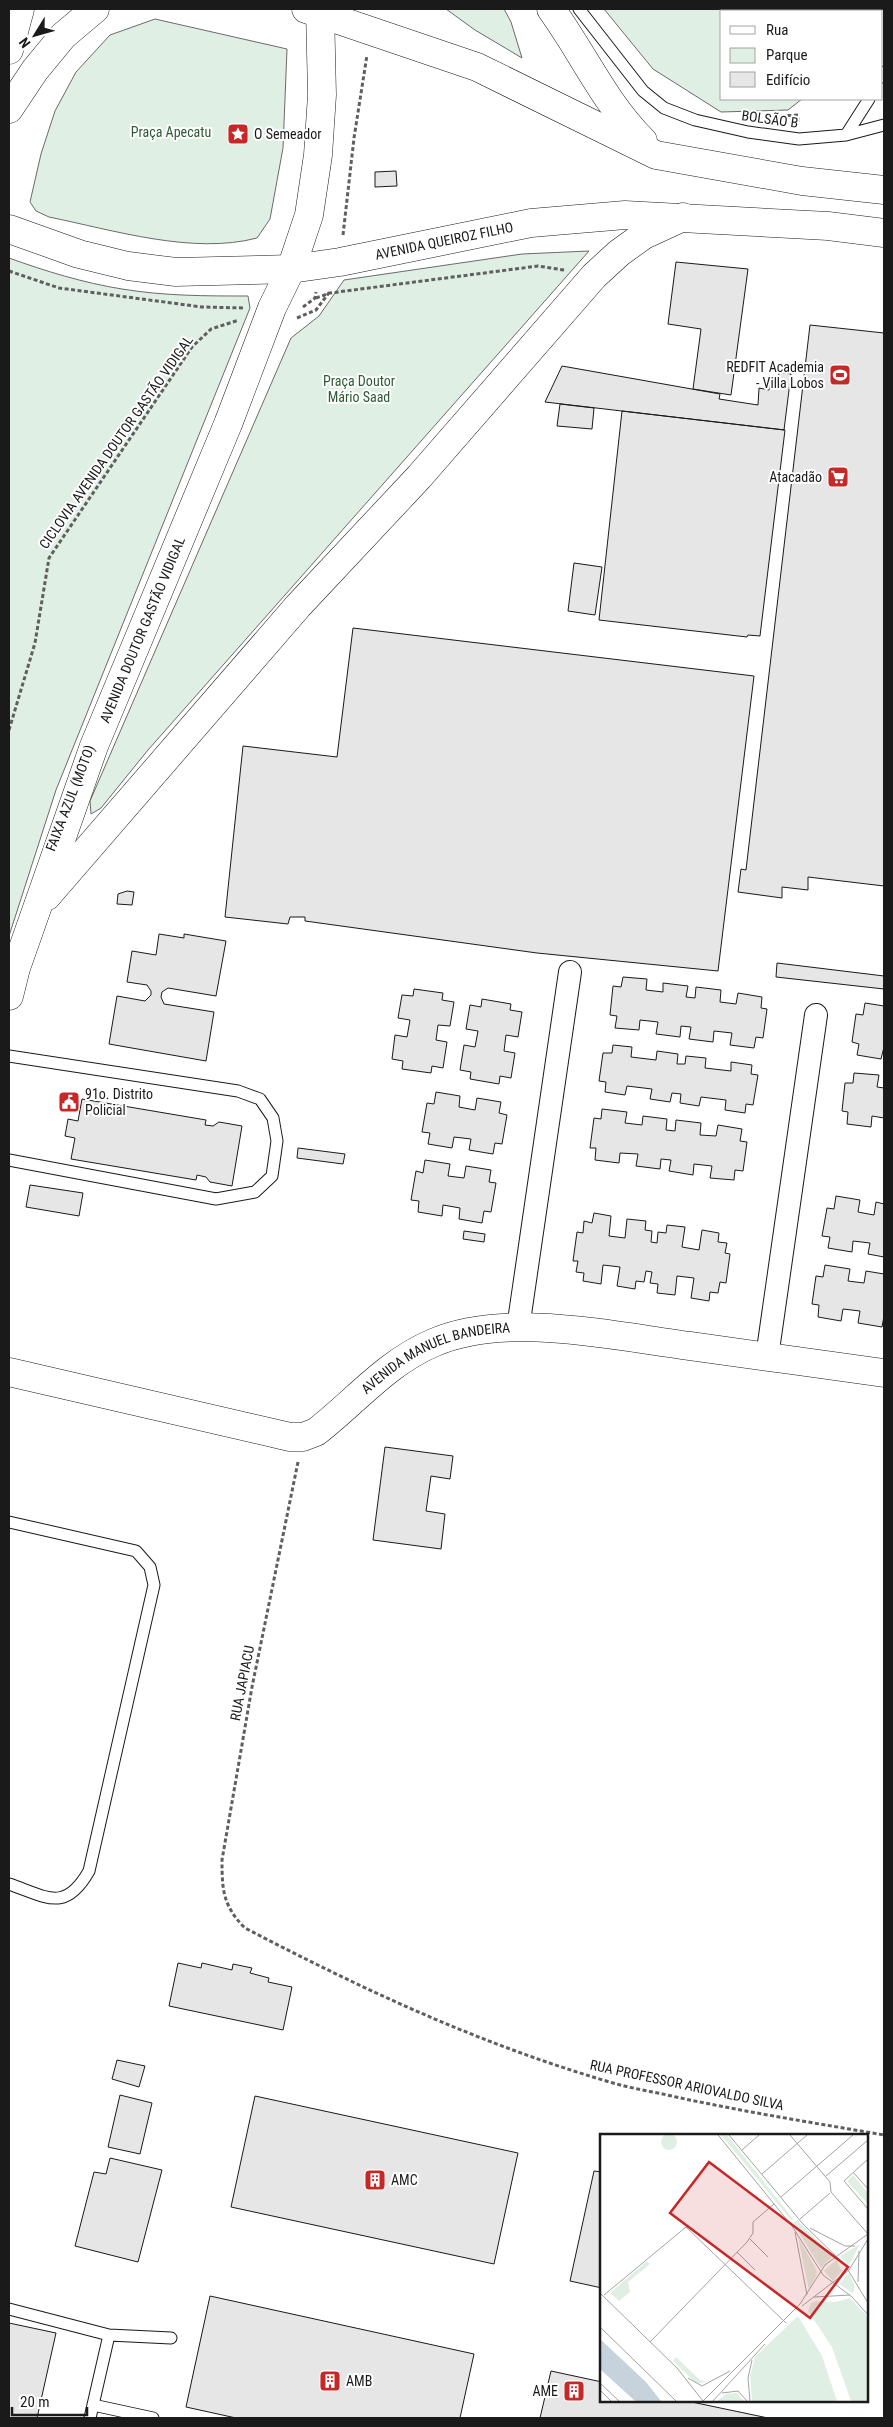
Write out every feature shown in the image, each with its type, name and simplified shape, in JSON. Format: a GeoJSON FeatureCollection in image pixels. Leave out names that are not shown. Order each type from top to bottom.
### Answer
{"type":"FeatureCollection","features":[{"type":"Feature","properties":{"kind":"main road"},"geometry":{"type":"LineString","coordinates":[[9,50],[20,9]]}},
{"type":"Feature","properties":{"kind":"main road"},"geometry":{"type":"LineString","coordinates":[[9,109],[35,70],[63,36],[95,9]]}},
{"type":"Feature","properties":{"kind":"main road"},"geometry":{"type":"LineString","coordinates":[[551,9],[566,30],[603,94],[624,122],[656,154]]}},
{"type":"Feature","properties":{"kind":"main road"},"geometry":{"type":"LineString","coordinates":[[316,10],[477,67],[656,154],[802,180],[884,190]]}},
{"type":"Feature","properties":{"kind":"main road","name":"AVENIDA DOUTOR GASTÃO VIDIGAL"},"geometry":{"type":"LineString","coordinates":[[9,996],[36,908],[94,746],[168,570],[272,308],[291,269],[309,215],[318,155],[322,95],[316,10]]}},
{"type":"Feature","properties":{"kind":"main road","name":"AVENIDA QUEIROZ FILHO"},"geometry":{"type":"LineString","coordinates":[[9,229],[79,254],[128,266],[176,272],[291,269],[340,262],[530,223],[625,216],[683,217],[828,226],[884,233]]}},
{"type":"Feature","properties":{"kind":"main road"},"geometry":{"type":"LineString","coordinates":[[36,908],[298,606],[419,478],[594,276],[644,235],[683,217]]}},
{"type":"Feature","properties":{"kind":"main road","name":"FAIXA AZUL (MOTO)"},"geometry":{"type":"LineString","coordinates":[[9,977],[60,818],[161,577],[168,570]]}},
{"type":"Feature","properties":{"kind":"main road","name":"AVENIDA MANUEL BANDEIRA"},"geometry":{"type":"LineString","coordinates":[[304,1437],[325,1425],[399,1362],[433,1343],[468,1332],[518,1328],[571,1330],[884,1373]]}},
{"type":"Feature","properties":{"kind":"main road"},"geometry":{"type":"LineString","coordinates":[[9,1372],[283,1436],[304,1437]]}},
{"type":"Feature","properties":{"kind":"street"},"geometry":{"type":"LineString","coordinates":[[518,1328],[570,972]]}},
{"type":"Feature","properties":{"kind":"street"},"geometry":{"type":"LineString","coordinates":[[766,1357],[816,1014]]}},
{"type":"Feature","properties":{"kind":"lane","name":"BOLSÃO B"},"geometry":{"type":"LineString","coordinates":[[579,9],[644,92],[664,108],[695,120],[748,132],[799,139],[846,136],[884,125]]}},
{"type":"Feature","properties":{"kind":"lane"},"geometry":{"type":"LineString","coordinates":[[846,136],[868,100]]}},
{"type":"Feature","properties":{"kind":"lane"},"geometry":{"type":"LineString","coordinates":[[9,1056],[238,1091],[260,1099],[273,1118],[277,1141],[272,1176],[255,1192],[216,1199],[9,1160]]}},
{"type":"Feature","properties":{"kind":"lane"},"geometry":{"type":"LineString","coordinates":[[9,1522],[136,1552],[150,1567],[154,1584],[89,1871],[80,1888],[67,1897],[53,1899],[9,1884]]}},
{"type":"Feature","properties":{"kind":"lane"},"geometry":{"type":"LineString","coordinates":[[9,2309],[109,2334],[171,2338]]}},
{"type":"Feature","properties":{"kind":"lane"},"geometry":{"type":"LineString","coordinates":[[90,2418],[109,2334]]}},
{"type":"Feature","properties":{"kind":"lane"},"geometry":{"type":"LineString","coordinates":[[93,2405],[153,2418]]}},
{"type":"Feature","properties":{"kind":"path","name":"CICLOVIA AVENIDA DOUTOR GASTÃO VIDIGAL"},"geometry":{"type":"LineString","coordinates":[[9,730],[35,643],[49,558],[192,347],[211,329],[242,320],[296,319],[316,310],[330,293],[340,262],[354,138],[367,54]]}},
{"type":"Feature","properties":{"kind":"path"},"geometry":{"type":"LineString","coordinates":[[773,117],[798,115],[799,139]]}},
{"type":"Feature","properties":{"kind":"path"},"geometry":{"type":"LineString","coordinates":[[315,298],[330,293],[538,266],[594,276]]}},
{"type":"Feature","properties":{"kind":"path","name":"RUA JAPIACU"},"geometry":{"type":"LineString","coordinates":[[245,1928],[233,1916],[226,1903],[222,1888],[222,1860],[252,1687],[304,1437]]}},
{"type":"Feature","properties":{"kind":"path","name":"RUA PROFESSOR ARIOVALDO SILVA"},"geometry":{"type":"LineString","coordinates":[[245,1928],[337,1976],[419,2014],[474,2037],[538,2060],[615,2084],[731,2109],[884,2135]]}},
{"type":"Feature","properties":{"kind":"green space"},"geometry":{"type":"Polygon","coordinates":[[[446,9],[504,9],[511,22],[522,58],[475,30],[446,9]]]}},
{"type":"Feature","properties":{"kind":"green space"},"geometry":{"type":"Polygon","coordinates":[[[604,9],[854,9],[720,10],[720,100],[801,100],[788,110],[721,112],[653,69],[604,9]]]}},
{"type":"Feature","properties":{"kind":"green space","name":"Praça Apecatu"},"geometry":{"type":"Polygon","coordinates":[[[155,19],[287,49],[283,148],[270,219],[257,238],[232,243],[207,244],[153,239],[49,217],[36,211],[30,202],[41,154],[55,111],[76,72],[110,35],[155,19]]]}},
{"type":"Feature","properties":{"kind":"green space","name":"Praça Doutor Mário Saad"},"geometry":{"type":"Polygon","coordinates":[[[589,251],[148,750],[101,808],[91,814],[90,801],[291,338],[319,316],[344,280],[522,254],[589,251]]]}},
{"type":"Feature","properties":{"kind":"green space"},"geometry":{"type":"Polygon","coordinates":[[[9,258],[65,276],[122,289],[201,296],[248,296],[250,308],[56,790],[9,936],[9,258]]]}},
{"type":"Feature","properties":{"kind":"building"},"geometry":{"type":"Polygon","coordinates":[[[396,171],[397,186],[375,187],[375,172],[396,171]]]}},
{"type":"Feature","properties":{"kind":"building"},"geometry":{"type":"Polygon","coordinates":[[[676,262],[748,269],[731,395],[693,389],[701,329],[668,324],[676,262]]]}},
{"type":"Feature","properties":{"kind":"building","name":"Atacadão"},"geometry":{"type":"Polygon","coordinates":[[[810,325],[884,333],[884,886],[808,877],[808,890],[782,887],[782,898],[738,892],[741,869],[746,870],[810,325]]]}},
{"type":"Feature","properties":{"kind":"building"},"geometry":{"type":"Polygon","coordinates":[[[562,366],[720,394],[719,399],[758,405],[759,388],[769,390],[770,383],[778,385],[779,372],[791,374],[784,430],[545,402],[562,366]]]}},
{"type":"Feature","properties":{"kind":"building"},"geometry":{"type":"Polygon","coordinates":[[[560,404],[594,408],[592,429],[557,426],[560,404]]]}},
{"type":"Feature","properties":{"kind":"building"},"geometry":{"type":"Polygon","coordinates":[[[622,411],[785,430],[760,636],[748,635],[747,637],[599,620],[622,411]]]}},
{"type":"Feature","properties":{"kind":"building"},"geometry":{"type":"Polygon","coordinates":[[[574,563],[602,567],[595,615],[568,611],[574,563]]]}},
{"type":"Feature","properties":{"kind":"building"},"geometry":{"type":"Polygon","coordinates":[[[353,628],[754,676],[718,971],[537,953],[305,921],[305,917],[290,917],[288,924],[225,917],[243,746],[337,757],[353,628]]]}},
{"type":"Feature","properties":{"kind":"building"},"geometry":{"type":"Polygon","coordinates":[[[127,891],[134,892],[132,905],[117,904],[118,894],[127,891]]]}},
{"type":"Feature","properties":{"kind":"building"},"geometry":{"type":"Polygon","coordinates":[[[159,934],[184,938],[184,934],[226,941],[216,996],[168,988],[162,992],[161,997],[164,1004],[214,1012],[206,1061],[109,1044],[117,996],[145,1001],[151,995],[147,985],[127,982],[132,951],[156,955],[159,934]]]}},
{"type":"Feature","properties":{"kind":"building"},"geometry":{"type":"Polygon","coordinates":[[[777,963],[884,976],[884,989],[776,977],[777,963]]]}},
{"type":"Feature","properties":{"kind":"building"},"geometry":{"type":"Polygon","coordinates":[[[623,977],[647,979],[646,990],[663,992],[663,983],[688,986],[686,997],[695,998],[696,987],[721,990],[720,1002],[736,1004],[738,993],[762,997],[761,1008],[767,1009],[763,1038],[756,1037],[754,1048],[730,1045],[732,1033],[714,1031],[713,1042],[689,1039],[691,1027],[681,1026],[680,1037],[656,1034],[658,1022],[640,1020],[639,1030],[615,1028],[617,1016],[610,1015],[613,986],[621,987],[623,977]]]}},
{"type":"Feature","properties":{"kind":"building"},"geometry":{"type":"Polygon","coordinates":[[[414,989],[443,993],[442,1000],[454,1002],[450,1026],[438,1025],[436,1040],[447,1042],[443,1068],[432,1066],[431,1073],[402,1069],[403,1061],[392,1059],[395,1035],[407,1037],[410,1020],[398,1018],[402,995],[413,996],[414,989]]]}},
{"type":"Feature","properties":{"kind":"building"},"geometry":{"type":"Polygon","coordinates":[[[482,999],[511,1004],[510,1010],[522,1012],[518,1037],[506,1035],[504,1051],[515,1053],[511,1078],[500,1076],[499,1084],[470,1079],[471,1072],[460,1070],[464,1045],[475,1047],[478,1031],[466,1029],[470,1005],[481,1007],[482,999]]]}},
{"type":"Feature","properties":{"kind":"building"},"geometry":{"type":"Polygon","coordinates":[[[865,1003],[884,1006],[884,1047],[881,1059],[857,1055],[859,1044],[852,1042],[856,1014],[863,1015],[865,1003]]]}},
{"type":"Feature","properties":{"kind":"building"},"geometry":{"type":"Polygon","coordinates":[[[613,1045],[632,1047],[631,1057],[656,1060],[657,1051],[678,1054],[677,1064],[685,1064],[686,1056],[706,1058],[705,1068],[731,1071],[731,1062],[752,1065],[751,1074],[758,1075],[753,1105],[746,1104],[745,1113],[725,1110],[726,1100],[701,1097],[699,1106],[680,1103],[681,1094],[672,1093],[670,1102],[650,1099],[652,1089],[627,1086],[625,1095],[605,1092],[606,1082],[599,1081],[603,1053],[612,1053],[613,1045]]]}},
{"type":"Feature","properties":{"kind":"building"},"geometry":{"type":"Polygon","coordinates":[[[854,1073],[879,1075],[877,1087],[884,1088],[884,1118],[872,1116],[871,1127],[847,1124],[848,1112],[842,1111],[845,1083],[853,1083],[854,1073]]]}},
{"type":"Feature","properties":{"kind":"building"},"geometry":{"type":"Polygon","coordinates":[[[436,1092],[460,1096],[459,1107],[475,1110],[477,1098],[501,1102],[499,1113],[507,1115],[502,1144],[495,1143],[493,1154],[469,1150],[471,1139],[454,1137],[452,1148],[428,1144],[430,1133],[422,1132],[427,1103],[434,1104],[436,1092]]]}},
{"type":"Feature","properties":{"kind":"building"},"geometry":{"type":"Polygon","coordinates":[[[82,1099],[206,1120],[205,1125],[213,1126],[219,1122],[242,1126],[232,1186],[210,1182],[206,1177],[197,1175],[196,1180],[71,1159],[75,1138],[65,1136],[68,1119],[78,1121],[82,1099]]]}},
{"type":"Feature","properties":{"kind":"building"},"geometry":{"type":"Polygon","coordinates":[[[602,1109],[627,1112],[625,1123],[642,1125],[643,1116],[667,1119],[666,1130],[675,1131],[676,1120],[701,1123],[700,1135],[716,1136],[718,1125],[742,1129],[740,1141],[747,1142],[743,1171],[735,1170],[734,1180],[710,1178],[712,1166],[694,1164],[693,1175],[669,1171],[671,1160],[661,1159],[660,1169],[636,1166],[638,1154],[620,1153],[619,1163],[595,1160],[596,1148],[590,1148],[594,1118],[601,1119],[602,1109]]]}},
{"type":"Feature","properties":{"kind":"building"},"geometry":{"type":"Polygon","coordinates":[[[298,1148],[345,1154],[343,1164],[297,1158],[298,1148]]]}},
{"type":"Feature","properties":{"kind":"building"},"geometry":{"type":"Polygon","coordinates":[[[425,1160],[450,1164],[448,1176],[464,1178],[466,1166],[491,1170],[489,1182],[496,1183],[491,1212],[484,1211],[482,1223],[459,1219],[460,1208],[443,1205],[442,1216],[418,1212],[419,1201],[411,1200],[416,1171],[423,1173],[425,1160]]]}},
{"type":"Feature","properties":{"kind":"building"},"geometry":{"type":"Polygon","coordinates":[[[30,1185],[83,1193],[79,1216],[26,1207],[30,1185]]]}},
{"type":"Feature","properties":{"kind":"building"},"geometry":{"type":"Polygon","coordinates":[[[836,1196],[860,1200],[858,1212],[874,1215],[876,1202],[884,1204],[884,1257],[868,1254],[870,1243],[853,1241],[852,1252],[828,1248],[830,1237],[822,1236],[827,1208],[834,1209],[836,1196]]]}},
{"type":"Feature","properties":{"kind":"building"},"geometry":{"type":"Polygon","coordinates":[[[594,1213],[611,1216],[609,1236],[625,1238],[627,1219],[646,1221],[645,1230],[652,1231],[651,1242],[657,1243],[658,1232],[666,1233],[667,1225],[685,1227],[682,1247],[699,1250],[702,1230],[719,1233],[718,1242],[727,1243],[725,1253],[730,1254],[726,1283],[720,1282],[718,1293],[710,1292],[709,1301],[691,1298],[694,1278],[677,1276],[675,1295],[657,1293],[658,1284],[650,1283],[652,1272],[646,1271],[644,1282],[636,1281],[635,1289],[617,1286],[620,1267],[603,1265],[601,1284],[583,1281],[584,1273],[576,1272],[578,1261],[573,1261],[577,1232],[583,1233],[584,1221],[592,1223],[594,1213]]]}},
{"type":"Feature","properties":{"kind":"building"},"geometry":{"type":"Polygon","coordinates":[[[464,1231],[485,1234],[484,1242],[463,1239],[464,1231]]]}},
{"type":"Feature","properties":{"kind":"building"},"geometry":{"type":"Polygon","coordinates":[[[825,1265],[850,1269],[848,1281],[864,1283],[866,1271],[884,1274],[884,1316],[882,1327],[858,1323],[860,1311],[843,1309],[841,1321],[818,1317],[819,1305],[812,1304],[816,1276],[823,1277],[825,1265]]]}},
{"type":"Feature","properties":{"kind":"building"},"geometry":{"type":"Polygon","coordinates":[[[385,1447],[453,1456],[450,1479],[431,1476],[426,1511],[445,1514],[441,1549],[373,1540],[385,1447]]]}},
{"type":"Feature","properties":{"kind":"building"},"geometry":{"type":"Polygon","coordinates":[[[178,1963],[201,1968],[202,1963],[232,1970],[233,1964],[252,1968],[250,1973],[269,1978],[268,1982],[292,1987],[283,2030],[169,2006],[178,1963]]]}},
{"type":"Feature","properties":{"kind":"building"},"geometry":{"type":"Polygon","coordinates":[[[117,2060],[145,2066],[139,2087],[112,2079],[117,2060]]]}},
{"type":"Feature","properties":{"kind":"building"},"geometry":{"type":"Polygon","coordinates":[[[120,2095],[152,2103],[140,2154],[108,2147],[120,2095]]]}},
{"type":"Feature","properties":{"kind":"building","name":"AMC"},"geometry":{"type":"Polygon","coordinates":[[[255,2096],[518,2153],[494,2264],[231,2207],[255,2096]]]}},
{"type":"Feature","properties":{"kind":"building"},"geometry":{"type":"Polygon","coordinates":[[[110,2158],[162,2170],[138,2262],[75,2246],[94,2172],[106,2174],[110,2158]]]}},
{"type":"Feature","properties":{"kind":"building"},"geometry":{"type":"Polygon","coordinates":[[[594,2171],[600,2172],[600,2288],[570,2281],[594,2171]]]}},
{"type":"Feature","properties":{"kind":"building","name":"AMB"},"geometry":{"type":"Polygon","coordinates":[[[210,2296],[474,2354],[460,2418],[236,2418],[186,2407],[210,2296]]]}},
{"type":"Feature","properties":{"kind":"building"},"geometry":{"type":"Polygon","coordinates":[[[9,2323],[56,2333],[37,2418],[9,2418],[9,2323]]]}},
{"type":"Feature","properties":{"kind":"building","name":"AME"},"geometry":{"type":"Polygon","coordinates":[[[551,2371],[600,2382],[600,2402],[692,2402],[768,2418],[540,2418],[551,2371]]]}},
{"type":"Feature","properties":{"kind":"place","name":"O Semeador"},"geometry":{"type":"Point","coordinates":[238,134]}},
{"type":"Feature","properties":{"kind":"place","name":"REDFIT Academia - Villa Lobos"},"geometry":{"type":"Point","coordinates":[840,375]}},
{"type":"Feature","properties":{"kind":"place","name":"Atacadão"},"geometry":{"type":"Point","coordinates":[838,477]}},
{"type":"Feature","properties":{"kind":"place","name":"91o. Distrito Policial"},"geometry":{"type":"Point","coordinates":[69,1102]}},
{"type":"Feature","properties":{"kind":"place","name":"AMC"},"geometry":{"type":"Point","coordinates":[375,2180]}},
{"type":"Feature","properties":{"kind":"place","name":"AMB"},"geometry":{"type":"Point","coordinates":[330,2381]}},
{"type":"Feature","properties":{"kind":"place","name":"AME"},"geometry":{"type":"Point","coordinates":[574,2391]}}]}
